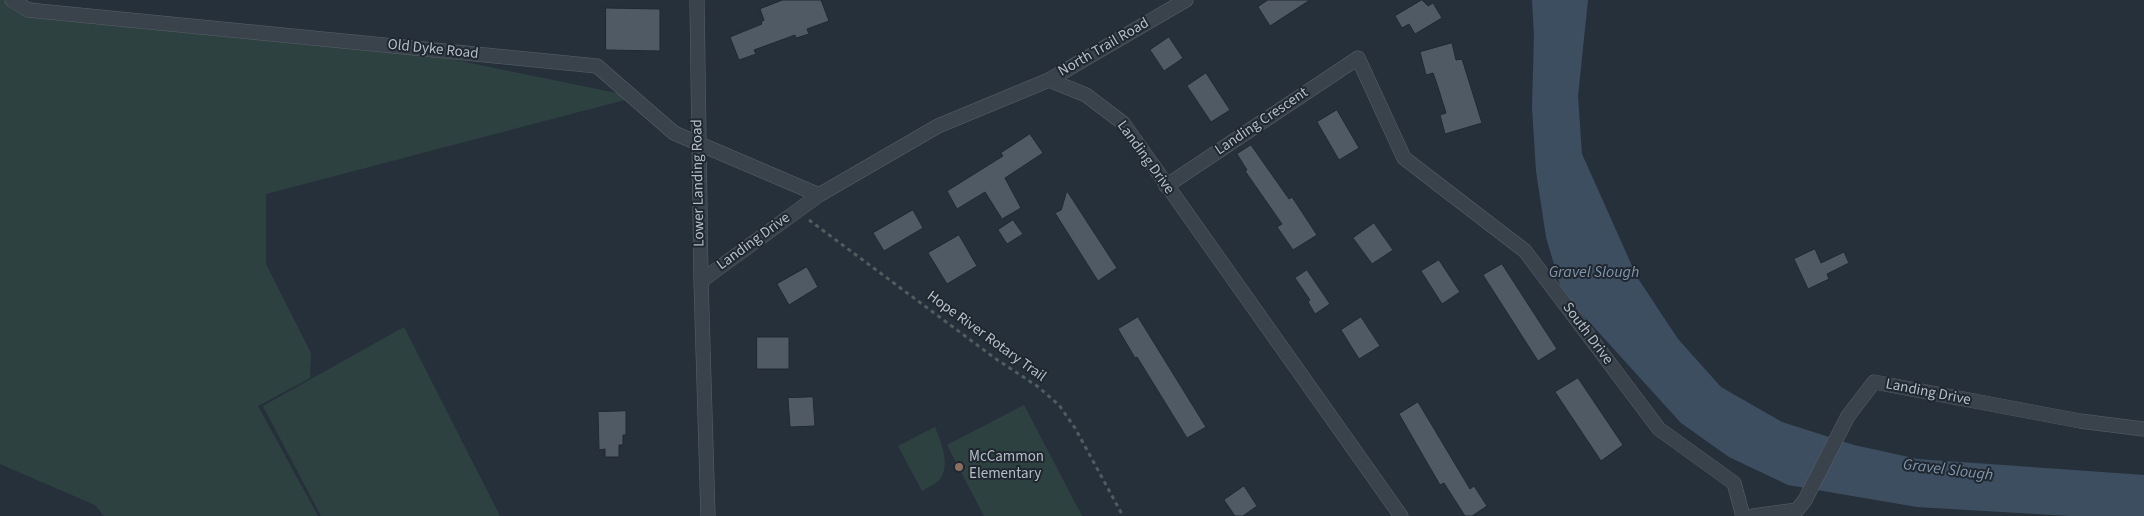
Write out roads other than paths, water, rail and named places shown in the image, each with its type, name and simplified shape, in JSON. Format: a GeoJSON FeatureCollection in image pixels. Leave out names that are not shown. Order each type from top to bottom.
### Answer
{"type":"FeatureCollection","features":[{"type":"Feature","properties":{"kind":"street","name":"Old Dyke Road"},"geometry":{"type":"LineString","coordinates":[[12,0],[28,10],[597,66],[674,133],[820,195]]}},
{"type":"Feature","properties":{"kind":"street","name":"Lower Landing Road"},"geometry":{"type":"LineString","coordinates":[[696,0],[701,281],[708,516]]}},
{"type":"Feature","properties":{"kind":"street","name":"North Trail Road"},"geometry":{"type":"LineString","coordinates":[[1049,80],[1186,0]]}},
{"type":"Feature","properties":{"kind":"street","name":"Landing Crescent"},"geometry":{"type":"LineString","coordinates":[[1166,186],[1358,58]]}},
{"type":"Feature","properties":{"kind":"street","name":"South Drive"},"geometry":{"type":"LineString","coordinates":[[1358,58],[1404,158],[1524,251],[1660,429],[1734,483],[1743,516]]}},
{"type":"Feature","properties":{"kind":"street","name":"Landing Drive"},"geometry":{"type":"LineString","coordinates":[[701,281],[820,195],[938,126],[1049,80],[1086,94],[1123,123],[1401,516]]}},
{"type":"Feature","properties":{"kind":"street","name":"Landing Drive"},"geometry":{"type":"LineString","coordinates":[[1753,516],[1797,510],[1805,500],[1848,416],[1874,382],[2080,421],[2144,430]]}},
{"type":"Feature","properties":{"kind":"water","name":"Gravel Slough"},"geometry":{"type":"Polygon","coordinates":[[[1532,0],[1588,0],[1578,96],[1582,154],[1637,277],[1678,339],[1721,387],[1782,422],[1854,445],[1918,459],[2144,475],[2144,516],[2070,516],[1917,507],[1788,485],[1729,457],[1681,423],[1562,292],[1546,237],[1536,171],[1532,107],[1534,35],[1532,0]]]}},
{"type":"Feature","properties":{"kind":"place","name":"McCammon Elementary"},"geometry":{"type":"Point","coordinates":[959,467]}}]}
